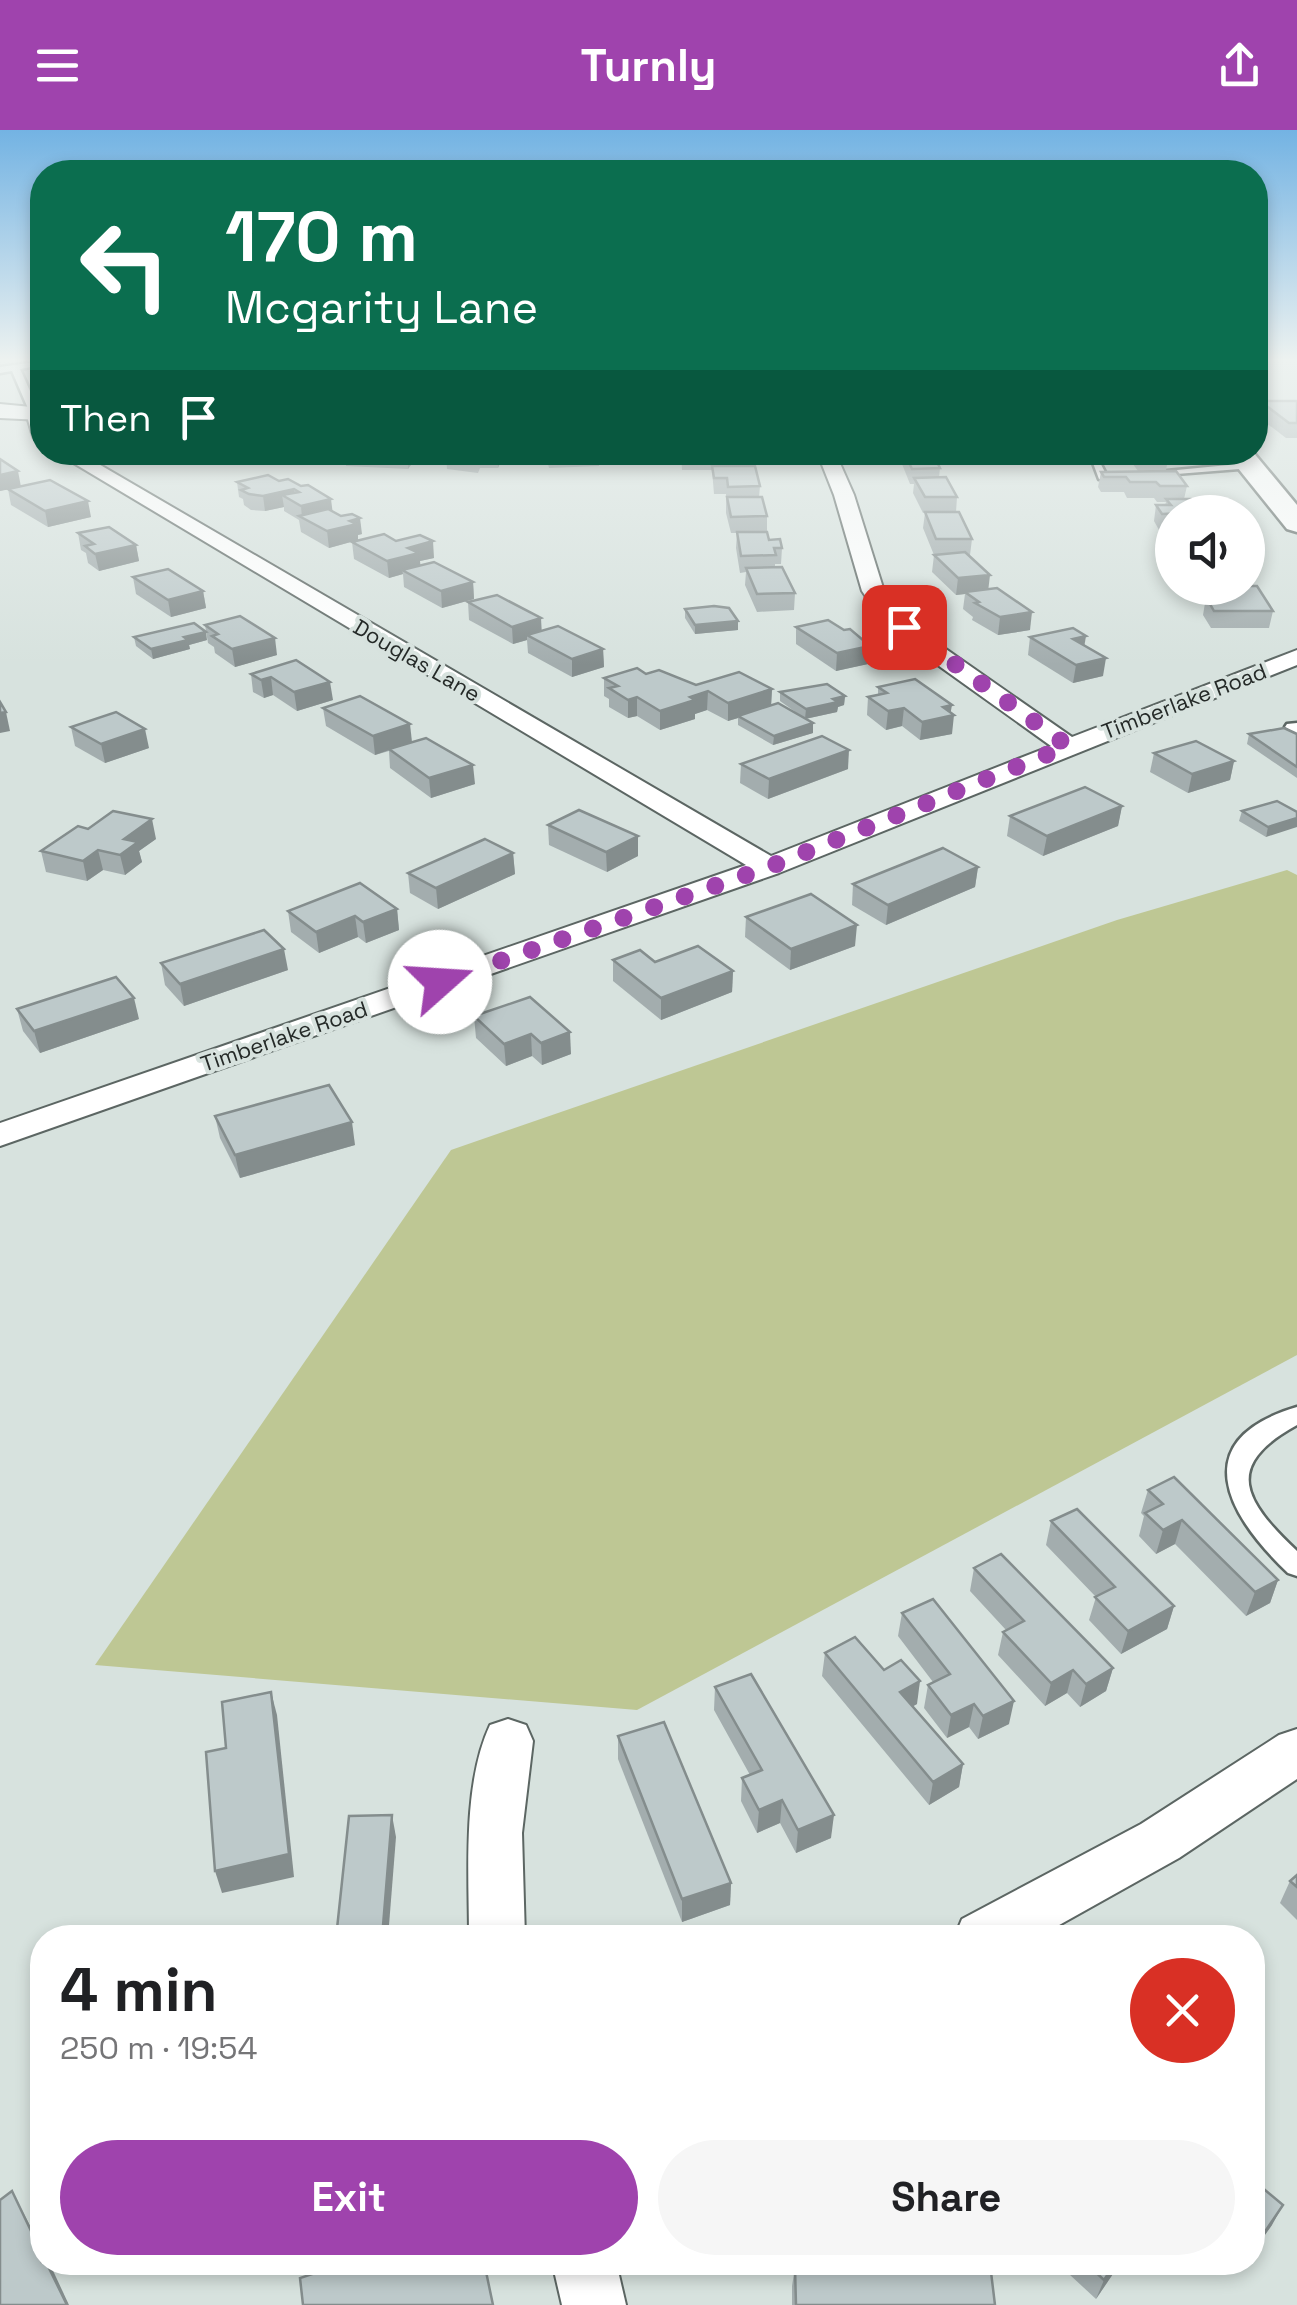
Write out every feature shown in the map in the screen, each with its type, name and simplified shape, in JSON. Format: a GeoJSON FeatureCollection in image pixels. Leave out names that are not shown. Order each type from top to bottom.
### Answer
{"type":"FeatureCollection","features":[{"type":"Feature","properties":{"kind":"main road"},"geometry":{"type":"LineString","coordinates":[[1248,465],[1297,523]]}},
{"type":"Feature","properties":{"kind":"street","name":"Douglas Lane"},"geometry":{"type":"LineString","coordinates":[[86,465],[769,867]]}},
{"type":"Feature","properties":{"kind":"street"},"geometry":{"type":"LineString","coordinates":[[831,465],[873,591],[887,611],[922,644],[1068,746]]}},
{"type":"Feature","properties":{"kind":"street","name":"Timberlake Road"},"geometry":{"type":"LineString","coordinates":[[0,1135],[769,867],[1297,658]]}},
{"type":"Feature","properties":{"kind":"street"},"geometry":{"type":"LineString","coordinates":[[498,1925],[495,1833],[508,1742]]}},
{"type":"Feature","properties":{"kind":"street"},"geometry":{"type":"LineString","coordinates":[[1006,1925],[1160,1841],[1297,1751]]}},
{"type":"Feature","properties":{"kind":"street"},"geometry":{"type":"LineString","coordinates":[[587,2275],[594,2305]]}},
{"type":"Feature","properties":{"kind":"lane"},"geometry":{"type":"LineString","coordinates":[[1096,465],[1103,478],[1193,465]]}},
{"type":"Feature","properties":{"kind":"lane"},"geometry":{"type":"LineString","coordinates":[[1297,1415],[1252,1441],[1237,1471],[1244,1508],[1264,1537],[1297,1566]]}},
{"type":"Feature","properties":{"kind":"green space"},"geometry":{"type":"Polygon","coordinates":[[[1287,870],[1297,875],[1297,1355],[637,1710],[95,1665],[451,1150],[1117,920],[1287,870]]]}},
{"type":"Feature","properties":{"kind":"building"},"geometry":{"type":"Polygon","coordinates":[[[0,462],[18,471],[0,475],[0,462]]]}},
{"type":"Feature","properties":{"kind":"building"},"geometry":{"type":"Polygon","coordinates":[[[910,465],[940,468],[912,469],[910,465]]]}},
{"type":"Feature","properties":{"kind":"building"},"geometry":{"type":"Polygon","coordinates":[[[712,466],[755,466],[760,486],[728,487],[727,478],[714,478],[712,466]]]}},
{"type":"Feature","properties":{"kind":"building"},"geometry":{"type":"Polygon","coordinates":[[[1176,471],[1187,486],[1130,482],[1126,477],[1104,477],[1101,472],[1176,471]]]}},
{"type":"Feature","properties":{"kind":"building"},"geometry":{"type":"Polygon","coordinates":[[[268,475],[279,481],[288,479],[308,485],[331,499],[301,506],[282,495],[299,492],[294,489],[263,496],[241,490],[248,488],[237,482],[268,475]]]}},
{"type":"Feature","properties":{"kind":"building"},"geometry":{"type":"Polygon","coordinates":[[[946,477],[957,497],[925,497],[914,478],[946,477]]]}},
{"type":"Feature","properties":{"kind":"building"},"geometry":{"type":"Polygon","coordinates":[[[50,480],[88,501],[45,511],[8,489],[50,480]]]}},
{"type":"Feature","properties":{"kind":"building"},"geometry":{"type":"Polygon","coordinates":[[[727,497],[762,497],[767,516],[731,517],[727,497]]]}},
{"type":"Feature","properties":{"kind":"building"},"geometry":{"type":"Polygon","coordinates":[[[328,509],[341,516],[352,514],[360,518],[350,521],[357,524],[327,531],[299,516],[328,509]]]}},
{"type":"Feature","properties":{"kind":"building"},"geometry":{"type":"Polygon","coordinates":[[[925,512],[959,512],[972,539],[936,539],[925,512]]]}},
{"type":"Feature","properties":{"kind":"building"},"geometry":{"type":"Polygon","coordinates":[[[109,527],[136,545],[95,554],[85,546],[94,544],[78,533],[109,527]]]}},
{"type":"Feature","properties":{"kind":"building"},"geometry":{"type":"Polygon","coordinates":[[[737,532],[767,532],[769,540],[780,539],[782,548],[774,548],[776,555],[741,556],[737,532]]]}},
{"type":"Feature","properties":{"kind":"building"},"geometry":{"type":"Polygon","coordinates":[[[384,534],[396,541],[420,535],[433,541],[408,548],[419,553],[387,561],[352,542],[384,534]]]}},
{"type":"Feature","properties":{"kind":"building"},"geometry":{"type":"Polygon","coordinates":[[[965,552],[990,575],[958,578],[934,555],[965,552]]]}},
{"type":"Feature","properties":{"kind":"building"},"geometry":{"type":"Polygon","coordinates":[[[434,562],[473,582],[441,591],[402,570],[434,562]]]}},
{"type":"Feature","properties":{"kind":"building"},"geometry":{"type":"Polygon","coordinates":[[[782,567],[795,593],[757,594],[746,568],[782,567]]]}},
{"type":"Feature","properties":{"kind":"building"},"geometry":{"type":"Polygon","coordinates":[[[168,569],[203,591],[168,600],[133,577],[168,569]]]}},
{"type":"Feature","properties":{"kind":"building"},"geometry":{"type":"Polygon","coordinates":[[[997,588],[1032,612],[1000,617],[975,603],[979,602],[965,592],[997,588]]]}},
{"type":"Feature","properties":{"kind":"building"},"geometry":{"type":"Polygon","coordinates":[[[497,595],[541,618],[512,627],[468,602],[497,595]]]}},
{"type":"Feature","properties":{"kind":"building"},"geometry":{"type":"Polygon","coordinates":[[[1265,598],[1273,611],[1214,611],[1211,605],[1265,605],[1265,598]]]}},
{"type":"Feature","properties":{"kind":"building"},"geometry":{"type":"Polygon","coordinates":[[[729,608],[738,621],[695,625],[685,609],[729,608]]]}},
{"type":"Feature","properties":{"kind":"building"},"geometry":{"type":"Polygon","coordinates":[[[240,616],[275,638],[232,649],[212,636],[218,634],[205,625],[240,616]]]}},
{"type":"Feature","properties":{"kind":"building"},"geometry":{"type":"Polygon","coordinates":[[[828,620],[844,630],[850,629],[870,646],[837,653],[796,627],[828,620]]]}},
{"type":"Feature","properties":{"kind":"building"},"geometry":{"type":"Polygon","coordinates":[[[194,623],[206,632],[151,649],[134,637],[194,623]]]}},
{"type":"Feature","properties":{"kind":"building"},"geometry":{"type":"Polygon","coordinates":[[[558,626],[603,649],[572,659],[527,635],[558,626]]]}},
{"type":"Feature","properties":{"kind":"building"},"geometry":{"type":"Polygon","coordinates":[[[1073,628],[1086,636],[1073,639],[1106,658],[1076,665],[1030,637],[1073,628]]]}},
{"type":"Feature","properties":{"kind":"building"},"geometry":{"type":"Polygon","coordinates":[[[296,660],[330,682],[294,692],[271,677],[261,680],[251,674],[296,660]]]}},
{"type":"Feature","properties":{"kind":"building"},"geometry":{"type":"Polygon","coordinates":[[[637,668],[646,674],[659,670],[696,685],[739,672],[772,689],[728,703],[708,691],[690,697],[695,700],[660,711],[637,697],[628,700],[609,688],[618,686],[604,678],[637,668]]]}},
{"type":"Feature","properties":{"kind":"building"},"geometry":{"type":"Polygon","coordinates":[[[915,679],[952,705],[943,707],[954,715],[922,722],[904,708],[888,711],[868,697],[887,693],[878,687],[915,679]]]}},
{"type":"Feature","properties":{"kind":"building"},"geometry":{"type":"Polygon","coordinates":[[[827,684],[845,696],[833,699],[838,702],[806,709],[780,692],[827,684]]]}},
{"type":"Feature","properties":{"kind":"building"},"geometry":{"type":"Polygon","coordinates":[[[360,696],[410,724],[373,736],[323,708],[360,696]]]}},
{"type":"Feature","properties":{"kind":"building"},"geometry":{"type":"Polygon","coordinates":[[[778,703],[813,723],[774,736],[738,716],[778,703]]]}},
{"type":"Feature","properties":{"kind":"building"},"geometry":{"type":"Polygon","coordinates":[[[116,712],[145,729],[101,744],[71,727],[116,712]]]}},
{"type":"Feature","properties":{"kind":"building"},"geometry":{"type":"Polygon","coordinates":[[[1284,728],[1297,734],[1297,767],[1249,734],[1284,728]]]}},
{"type":"Feature","properties":{"kind":"building"},"geometry":{"type":"Polygon","coordinates":[[[822,736],[849,750],[769,779],[741,764],[822,736]]]}},
{"type":"Feature","properties":{"kind":"building"},"geometry":{"type":"Polygon","coordinates":[[[426,738],[473,765],[429,778],[389,749],[426,738]]]}},
{"type":"Feature","properties":{"kind":"building"},"geometry":{"type":"Polygon","coordinates":[[[1196,741],[1234,761],[1192,774],[1154,753],[1196,741]]]}},
{"type":"Feature","properties":{"kind":"building"},"geometry":{"type":"Polygon","coordinates":[[[1085,787],[1122,806],[1047,836],[1010,816],[1085,787]]]}},
{"type":"Feature","properties":{"kind":"building"},"geometry":{"type":"Polygon","coordinates":[[[1277,801],[1297,812],[1297,818],[1268,827],[1242,811],[1277,801]]]}},
{"type":"Feature","properties":{"kind":"building"},"geometry":{"type":"Polygon","coordinates":[[[579,810],[638,836],[606,852],[548,825],[579,810]]]}},
{"type":"Feature","properties":{"kind":"building"},"geometry":{"type":"Polygon","coordinates":[[[113,811],[152,819],[124,839],[138,842],[120,855],[98,850],[83,861],[41,851],[78,826],[88,829],[113,811]]]}},
{"type":"Feature","properties":{"kind":"building"},"geometry":{"type":"Polygon","coordinates":[[[485,839],[513,853],[436,888],[408,873],[485,839]]]}},
{"type":"Feature","properties":{"kind":"building"},"geometry":{"type":"Polygon","coordinates":[[[943,848],[978,867],[888,905],[853,884],[943,848]]]}},
{"type":"Feature","properties":{"kind":"building"},"geometry":{"type":"Polygon","coordinates":[[[360,883],[397,909],[363,922],[355,916],[316,932],[288,911],[360,883]]]}},
{"type":"Feature","properties":{"kind":"building"},"geometry":{"type":"Polygon","coordinates":[[[811,894],[857,925],[791,949],[746,917],[811,894]]]}},
{"type":"Feature","properties":{"kind":"building"},"geometry":{"type":"Polygon","coordinates":[[[264,930],[284,949],[180,984],[161,963],[264,930]]]}},
{"type":"Feature","properties":{"kind":"building"},"geometry":{"type":"Polygon","coordinates":[[[698,946],[733,971],[661,998],[613,960],[640,950],[655,962],[698,946]]]}},
{"type":"Feature","properties":{"kind":"building"},"geometry":{"type":"Polygon","coordinates":[[[116,977],[134,998],[34,1031],[17,1009],[116,977]]]}},
{"type":"Feature","properties":{"kind":"building"},"geometry":{"type":"Polygon","coordinates":[[[530,997],[570,1032],[541,1043],[531,1034],[504,1044],[474,1016],[530,997]]]}},
{"type":"Feature","properties":{"kind":"building"},"geometry":{"type":"Polygon","coordinates":[[[329,1085],[352,1122],[235,1155],[215,1116],[329,1085]]]}},
{"type":"Feature","properties":{"kind":"building"},"geometry":{"type":"Polygon","coordinates":[[[1174,1477],[1278,1580],[1255,1592],[1182,1520],[1163,1530],[1145,1513],[1163,1504],[1148,1490],[1174,1477]]]}},
{"type":"Feature","properties":{"kind":"building"},"geometry":{"type":"Polygon","coordinates":[[[1077,1509],[1174,1606],[1128,1631],[1095,1597],[1115,1587],[1051,1521],[1077,1509]]]}},
{"type":"Feature","properties":{"kind":"building"},"geometry":{"type":"Polygon","coordinates":[[[1001,1554],[1113,1668],[1086,1684],[1073,1670],[1051,1683],[1003,1632],[1024,1621],[974,1568],[1001,1554]]]}},
{"type":"Feature","properties":{"kind":"building"},"geometry":{"type":"Polygon","coordinates":[[[933,1599],[1014,1701],[983,1716],[974,1704],[951,1715],[928,1685],[950,1674],[902,1613],[933,1599]]]}},
{"type":"Feature","properties":{"kind":"building"},"geometry":{"type":"Polygon","coordinates":[[[855,1637],[884,1670],[901,1660],[920,1681],[900,1692],[963,1764],[933,1782],[825,1653],[855,1637]]]}},
{"type":"Feature","properties":{"kind":"building"},"geometry":{"type":"Polygon","coordinates":[[[751,1674],[834,1815],[798,1830],[782,1800],[759,1810],[742,1778],[762,1770],[715,1687],[751,1674]]]}},
{"type":"Feature","properties":{"kind":"building"},"geometry":{"type":"Polygon","coordinates":[[[271,1692],[289,1854],[215,1871],[206,1752],[226,1748],[222,1702],[271,1692]]]}},
{"type":"Feature","properties":{"kind":"building"},"geometry":{"type":"Polygon","coordinates":[[[664,1722],[731,1883],[682,1899],[618,1736],[664,1722]]]}},
{"type":"Feature","properties":{"kind":"building"},"geometry":{"type":"Polygon","coordinates":[[[392,1815],[383,1925],[337,1925],[349,1816],[392,1815]]]}},
{"type":"Feature","properties":{"kind":"building"},"geometry":{"type":"Polygon","coordinates":[[[1265,2190],[1283,2205],[1265,2232],[1265,2190]]]}},
{"type":"Feature","properties":{"kind":"building"},"geometry":{"type":"Polygon","coordinates":[[[12,2191],[30,2229],[30,2275],[52,2275],[67,2305],[0,2305],[0,2200],[12,2191]]]}},
{"type":"Feature","properties":{"kind":"building"},"geometry":{"type":"Polygon","coordinates":[[[487,2275],[493,2305],[303,2305],[300,2278],[487,2275]]]}},
{"type":"Feature","properties":{"kind":"building"},"geometry":{"type":"Polygon","coordinates":[[[795,2275],[991,2275],[995,2305],[796,2305],[795,2275]]]}},
{"type":"Feature","properties":{"kind":"route"},"geometry":{"type":"LineString","coordinates":[[440,982],[769,867],[1068,746],[922,644],[904,627]]}}]}
